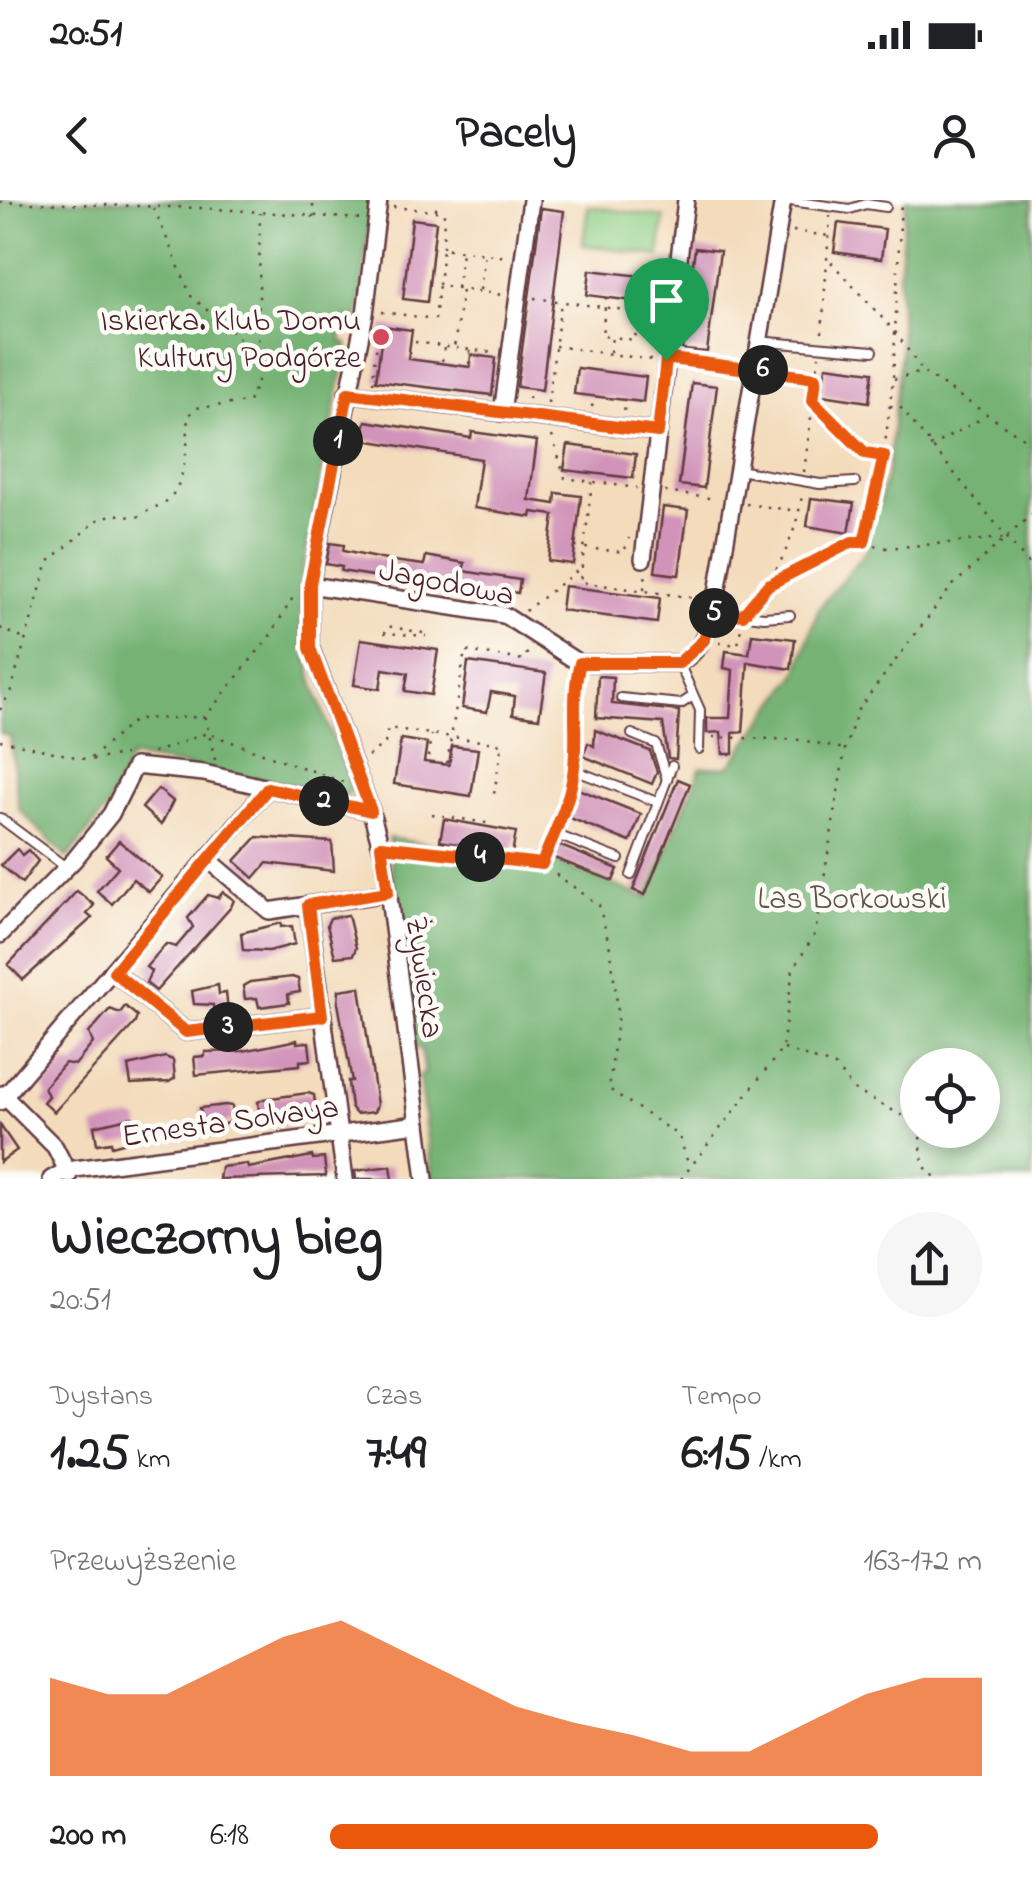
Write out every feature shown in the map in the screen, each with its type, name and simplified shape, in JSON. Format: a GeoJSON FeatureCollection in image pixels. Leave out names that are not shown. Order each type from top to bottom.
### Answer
{"type":"FeatureCollection","features":[{"type":"Feature","properties":{"kind":"street"},"geometry":{"type":"LineString","coordinates":[[502,413],[531,200]]}},
{"type":"Feature","properties":{"kind":"street"},"geometry":{"type":"LineString","coordinates":[[645,562],[686,200]]}},
{"type":"Feature","properties":{"kind":"street"},"geometry":{"type":"LineString","coordinates":[[580,663],[679,663],[704,640],[728,500],[738,470],[783,200]]}},
{"type":"Feature","properties":{"kind":"street","name":"Żywiecka"},"geometry":{"type":"LineString","coordinates":[[381,208],[366,314],[310,584],[310,648],[381,846],[425,1179]]}},
{"type":"Feature","properties":{"kind":"street"},"geometry":{"type":"LineString","coordinates":[[348,393],[658,432]]}},
{"type":"Feature","properties":{"kind":"street","name":"Jagodowa"},"geometry":{"type":"LineString","coordinates":[[310,584],[504,615],[580,663]]}},
{"type":"Feature","properties":{"kind":"street"},"geometry":{"type":"LineString","coordinates":[[0,935],[67,868],[111,814],[134,766],[214,776],[371,811]]}},
{"type":"Feature","properties":{"kind":"street"},"geometry":{"type":"LineString","coordinates":[[69,1174],[55,1147],[2,1097],[114,972],[268,788]]}},
{"type":"Feature","properties":{"kind":"street"},"geometry":{"type":"LineString","coordinates":[[208,859],[269,912],[388,892]]}},
{"type":"Feature","properties":{"kind":"street"},"geometry":{"type":"LineString","coordinates":[[308,905],[344,1179]]}},
{"type":"Feature","properties":{"kind":"street"},"geometry":{"type":"LineString","coordinates":[[114,972],[186,1032],[322,1016]]}},
{"type":"Feature","properties":{"kind":"street","name":"Ernesta Solvaya"},"geometry":{"type":"LineString","coordinates":[[51,1179],[338,1132],[418,1124]]}},
{"type":"Feature","properties":{"kind":"lane"},"geometry":{"type":"LineString","coordinates":[[783,200],[886,207]]}},
{"type":"Feature","properties":{"kind":"lane"},"geometry":{"type":"LineString","coordinates":[[757,341],[873,351]]}},
{"type":"Feature","properties":{"kind":"lane"},"geometry":{"type":"LineString","coordinates":[[738,470],[803,482],[855,482]]}},
{"type":"Feature","properties":{"kind":"lane"},"geometry":{"type":"LineString","coordinates":[[709,605],[743,615],[790,615]]}},
{"type":"Feature","properties":{"kind":"lane"},"geometry":{"type":"LineString","coordinates":[[580,663],[574,684],[574,770],[557,835],[619,859]]}},
{"type":"Feature","properties":{"kind":"lane"},"geometry":{"type":"LineString","coordinates":[[679,663],[700,710],[699,749]]}},
{"type":"Feature","properties":{"kind":"lane"},"geometry":{"type":"LineString","coordinates":[[621,698],[681,704],[694,696]]}},
{"type":"Feature","properties":{"kind":"lane"},"geometry":{"type":"LineString","coordinates":[[632,734],[656,744],[667,780]]}},
{"type":"Feature","properties":{"kind":"lane"},"geometry":{"type":"LineString","coordinates":[[631,875],[672,766]]}},
{"type":"Feature","properties":{"kind":"lane"},"geometry":{"type":"LineString","coordinates":[[574,770],[657,802]]}},
{"type":"Feature","properties":{"kind":"lane"},"geometry":{"type":"LineString","coordinates":[[0,818],[67,868]]}},
{"type":"Feature","properties":{"kind":"path"},"geometry":{"type":"LineString","coordinates":[[312,218],[313,200]]}},
{"type":"Feature","properties":{"kind":"path"},"geometry":{"type":"LineString","coordinates":[[436,200],[436,212]]}},
{"type":"Feature","properties":{"kind":"path"},"geometry":{"type":"LineString","coordinates":[[864,542],[884,456],[893,380],[894,279],[901,200]]}},
{"type":"Feature","properties":{"kind":"path"},"geometry":{"type":"LineString","coordinates":[[0,202],[92,202],[312,218],[381,208],[444,212],[447,220],[435,320],[379,311],[376,352]]}},
{"type":"Feature","properties":{"kind":"path"},"geometry":{"type":"LineString","coordinates":[[153,206],[191,296],[258,355]]}},
{"type":"Feature","properties":{"kind":"path"},"geometry":{"type":"LineString","coordinates":[[704,640],[738,646],[743,615],[768,585],[798,526],[830,261],[830,206]]}},
{"type":"Feature","properties":{"kind":"path"},"geometry":{"type":"LineString","coordinates":[[0,710],[11,690],[48,562],[99,519],[114,514],[136,518],[176,490],[190,444],[187,417],[196,408],[249,402],[258,380],[260,213]]}},
{"type":"Feature","properties":{"kind":"path"},"geometry":{"type":"LineString","coordinates":[[779,230],[831,236]]}},
{"type":"Feature","properties":{"kind":"path"},"geometry":{"type":"LineString","coordinates":[[443,248],[509,257]]}},
{"type":"Feature","properties":{"kind":"path"},"geometry":{"type":"LineString","coordinates":[[454,348],[462,251]]}},
{"type":"Feature","properties":{"kind":"path"},"geometry":{"type":"LineString","coordinates":[[479,291],[485,254]]}},
{"type":"Feature","properties":{"kind":"path"},"geometry":{"type":"LineString","coordinates":[[830,261],[896,333],[924,372],[1032,444]]}},
{"type":"Feature","properties":{"kind":"path"},"geometry":{"type":"LineString","coordinates":[[439,285],[514,297]]}},
{"type":"Feature","properties":{"kind":"path"},"geometry":{"type":"LineString","coordinates":[[523,296],[668,315]]}},
{"type":"Feature","properties":{"kind":"path"},"geometry":{"type":"LineString","coordinates":[[606,297],[602,336],[612,338],[635,340],[639,302]]}},
{"type":"Feature","properties":{"kind":"path"},"geometry":{"type":"LineString","coordinates":[[562,301],[550,416],[565,478],[800,511]]}},
{"type":"Feature","properties":{"kind":"path"},"geometry":{"type":"LineString","coordinates":[[610,353],[612,338]]}},
{"type":"Feature","properties":{"kind":"path"},"geometry":{"type":"LineString","coordinates":[[414,342],[506,354]]}},
{"type":"Feature","properties":{"kind":"path"},"geometry":{"type":"LineString","coordinates":[[442,361],[444,346]]}},
{"type":"Feature","properties":{"kind":"path"},"geometry":{"type":"LineString","coordinates":[[555,346],[816,378]]}},
{"type":"Feature","properties":{"kind":"path"},"geometry":{"type":"LineString","coordinates":[[469,364],[470,350]]}},
{"type":"Feature","properties":{"kind":"path"},"geometry":{"type":"LineString","coordinates":[[893,380],[924,372]]}},
{"type":"Feature","properties":{"kind":"path"},"geometry":{"type":"LineString","coordinates":[[529,401],[531,388]]}},
{"type":"Feature","properties":{"kind":"path"},"geometry":{"type":"LineString","coordinates":[[591,418],[594,396]]}},
{"type":"Feature","properties":{"kind":"path"},"geometry":{"type":"LineString","coordinates":[[623,422],[626,400]]}},
{"type":"Feature","properties":{"kind":"path"},"geometry":{"type":"LineString","coordinates":[[813,401],[865,453],[884,456]]}},
{"type":"Feature","properties":{"kind":"path"},"geometry":{"type":"LineString","coordinates":[[890,406],[900,407],[929,448],[1032,568]]}},
{"type":"Feature","properties":{"kind":"path"},"geometry":{"type":"LineString","coordinates":[[929,448],[986,416]]}},
{"type":"Feature","properties":{"kind":"path"},"geometry":{"type":"LineString","coordinates":[[582,480],[583,472]]}},
{"type":"Feature","properties":{"kind":"path"},"geometry":{"type":"LineString","coordinates":[[615,485],[617,476]]}},
{"type":"Feature","properties":{"kind":"path"},"geometry":{"type":"LineString","coordinates":[[592,482],[580,582],[709,605]]}},
{"type":"Feature","properties":{"kind":"path"},"geometry":{"type":"LineString","coordinates":[[579,514],[588,514]]}},
{"type":"Feature","properties":{"kind":"path"},"geometry":{"type":"LineString","coordinates":[[681,1179],[782,1049],[793,969],[815,934],[845,749],[857,711],[906,640],[986,551],[1007,538],[1032,514]]}},
{"type":"Feature","properties":{"kind":"path"},"geometry":{"type":"LineString","coordinates":[[575,547],[624,552],[634,532]]}},
{"type":"Feature","properties":{"kind":"path"},"geometry":{"type":"LineString","coordinates":[[768,585],[852,542],[887,548],[1007,538]]}},
{"type":"Feature","properties":{"kind":"path"},"geometry":{"type":"LineString","coordinates":[[643,591],[645,562]]}},
{"type":"Feature","properties":{"kind":"path"},"geometry":{"type":"LineString","coordinates":[[520,616],[582,566]]}},
{"type":"Feature","properties":{"kind":"path"},"geometry":{"type":"LineString","coordinates":[[214,776],[216,766],[205,717],[270,636],[295,594]]}},
{"type":"Feature","properties":{"kind":"path"},"geometry":{"type":"LineString","coordinates":[[387,626],[425,634],[386,633],[387,626]]}},
{"type":"Feature","properties":{"kind":"path"},"geometry":{"type":"LineString","coordinates":[[0,628],[26,640]]}},
{"type":"Feature","properties":{"kind":"path"},"geometry":{"type":"LineString","coordinates":[[447,763],[465,651],[524,660],[530,648]]}},
{"type":"Feature","properties":{"kind":"path"},"geometry":{"type":"LineString","coordinates":[[89,760],[136,719],[205,717]]}},
{"type":"Feature","properties":{"kind":"path"},"geometry":{"type":"LineString","coordinates":[[362,759],[385,743],[388,728],[502,744],[494,794]]}},
{"type":"Feature","properties":{"kind":"path"},"geometry":{"type":"LineString","coordinates":[[166,758],[148,754],[207,733],[354,786]]}},
{"type":"Feature","properties":{"kind":"path"},"geometry":{"type":"LineString","coordinates":[[428,758],[432,734]]}},
{"type":"Feature","properties":{"kind":"path"},"geometry":{"type":"LineString","coordinates":[[700,738],[802,740],[845,749]]}},
{"type":"Feature","properties":{"kind":"path"},"geometry":{"type":"LineString","coordinates":[[0,740],[89,760],[137,754]]}},
{"type":"Feature","properties":{"kind":"path"},"geometry":{"type":"LineString","coordinates":[[432,814],[492,824]]}},
{"type":"Feature","properties":{"kind":"path"},"geometry":{"type":"LineString","coordinates":[[542,864],[557,835]]}},
{"type":"Feature","properties":{"kind":"path"},"geometry":{"type":"LineString","coordinates":[[381,846],[542,864],[599,905],[611,952],[618,1012],[610,1090],[679,1136],[690,1167]]}},
{"type":"Feature","properties":{"kind":"path"},"geometry":{"type":"LineString","coordinates":[[782,1049],[835,1066],[854,1090],[911,1120],[920,1136],[924,1165],[937,1179]]}},
{"type":"Feature","properties":{"kind":"green space"},"geometry":{"type":"Polygon","coordinates":[[[0,200],[372,200],[358,319],[344,317],[341,342],[348,344],[301,580],[308,662],[353,789],[348,795],[131,757],[107,808],[67,858],[19,809],[10,736],[0,733],[0,200]]]}},
{"type":"Feature","properties":{"kind":"green space","name":"Las Borkowski"},"geometry":{"type":"Polygon","coordinates":[[[906,200],[1032,200],[1032,1179],[432,1179],[419,1075],[425,1074],[421,1048],[415,1048],[388,838],[538,861],[540,856],[647,898],[701,767],[729,767],[796,675],[819,608],[866,551],[888,469],[901,352],[899,273],[906,200]]]}},
{"type":"Feature","properties":{"kind":"green space"},"geometry":{"type":"Polygon","coordinates":[[[588,206],[664,217],[659,256],[583,245],[588,206]]]}},
{"type":"Feature","properties":{"kind":"building"},"geometry":{"type":"Polygon","coordinates":[[[541,208],[564,211],[542,390],[517,387],[541,208]]]}},
{"type":"Feature","properties":{"kind":"building"},"geometry":{"type":"Polygon","coordinates":[[[412,219],[436,222],[427,302],[403,299],[412,219]]]}},
{"type":"Feature","properties":{"kind":"building"},"geometry":{"type":"Polygon","coordinates":[[[838,223],[885,229],[881,259],[834,252],[838,223]]]}},
{"type":"Feature","properties":{"kind":"building"},"geometry":{"type":"Polygon","coordinates":[[[695,248],[720,251],[707,352],[682,350],[695,248]]]}},
{"type":"Feature","properties":{"kind":"building"},"geometry":{"type":"Polygon","coordinates":[[[590,270],[659,278],[656,304],[587,295],[590,270]]]}},
{"type":"Feature","properties":{"kind":"building"},"geometry":{"type":"Polygon","coordinates":[[[383,326],[412,330],[408,359],[470,367],[471,355],[496,358],[492,395],[376,381],[383,326]]]}},
{"type":"Feature","properties":{"kind":"building"},"geometry":{"type":"Polygon","coordinates":[[[826,366],[873,372],[869,402],[822,395],[826,366]]]}},
{"type":"Feature","properties":{"kind":"building"},"geometry":{"type":"Polygon","coordinates":[[[577,368],[646,377],[643,402],[574,394],[577,368]]]}},
{"type":"Feature","properties":{"kind":"building"},"geometry":{"type":"Polygon","coordinates":[[[692,383],[717,386],[704,488],[679,485],[692,383]]]}},
{"type":"Feature","properties":{"kind":"building"},"geometry":{"type":"Polygon","coordinates":[[[366,421],[471,438],[472,432],[537,441],[529,500],[555,504],[556,493],[581,496],[573,564],[548,561],[554,515],[532,512],[531,517],[474,508],[481,459],[351,438],[353,428],[364,429],[366,421]]]}},
{"type":"Feature","properties":{"kind":"building"},"geometry":{"type":"Polygon","coordinates":[[[568,445],[636,454],[633,478],[564,470],[568,445]]]}},
{"type":"Feature","properties":{"kind":"building"},"geometry":{"type":"Polygon","coordinates":[[[811,498],[854,503],[849,533],[807,526],[811,498]]]}},
{"type":"Feature","properties":{"kind":"building"},"geometry":{"type":"Polygon","coordinates":[[[663,507],[688,510],[679,575],[655,572],[663,507]]]}},
{"type":"Feature","properties":{"kind":"building"},"geometry":{"type":"Polygon","coordinates":[[[330,543],[344,545],[343,551],[386,560],[424,565],[426,556],[465,563],[463,571],[520,580],[518,593],[504,591],[503,597],[341,571],[342,567],[326,564],[330,543]]]}},
{"type":"Feature","properties":{"kind":"building"},"geometry":{"type":"Polygon","coordinates":[[[564,586],[660,598],[657,623],[561,610],[564,586]]]}},
{"type":"Feature","properties":{"kind":"building"},"geometry":{"type":"Polygon","coordinates":[[[752,634],[795,639],[791,669],[748,662],[743,732],[733,733],[733,754],[723,754],[721,732],[707,733],[707,718],[730,718],[733,670],[724,668],[726,651],[749,654],[752,634]]]}},
{"type":"Feature","properties":{"kind":"building"},"geometry":{"type":"Polygon","coordinates":[[[361,639],[438,650],[431,695],[405,691],[408,673],[383,669],[380,689],[354,685],[361,639]]]}},
{"type":"Feature","properties":{"kind":"building"},"geometry":{"type":"Polygon","coordinates":[[[468,662],[546,673],[539,718],[513,714],[515,696],[491,692],[487,712],[462,708],[468,662]]]}},
{"type":"Feature","properties":{"kind":"building"},"geometry":{"type":"Polygon","coordinates":[[[598,676],[613,677],[612,704],[679,711],[676,759],[668,758],[663,723],[596,718],[598,676]]]}},
{"type":"Feature","properties":{"kind":"building"},"geometry":{"type":"Polygon","coordinates":[[[595,730],[650,751],[657,772],[652,784],[583,756],[588,743],[594,746],[595,730]]]}},
{"type":"Feature","properties":{"kind":"building"},"geometry":{"type":"Polygon","coordinates":[[[401,739],[427,743],[424,762],[449,765],[452,746],[478,749],[471,796],[394,784],[401,739]]]}},
{"type":"Feature","properties":{"kind":"building"},"geometry":{"type":"Polygon","coordinates":[[[678,779],[690,784],[645,895],[633,890],[678,779]]]}},
{"type":"Feature","properties":{"kind":"building"},"geometry":{"type":"Polygon","coordinates":[[[158,789],[173,801],[161,825],[142,808],[158,789]]]}},
{"type":"Feature","properties":{"kind":"building"},"geometry":{"type":"Polygon","coordinates":[[[578,789],[641,814],[630,842],[570,818],[578,789]]]}},
{"type":"Feature","properties":{"kind":"building"},"geometry":{"type":"Polygon","coordinates":[[[444,819],[516,832],[512,854],[440,841],[444,819]]]}},
{"type":"Feature","properties":{"kind":"building"},"geometry":{"type":"Polygon","coordinates":[[[257,837],[332,842],[334,871],[267,863],[254,878],[235,861],[257,837]]]}},
{"type":"Feature","properties":{"kind":"building"},"geometry":{"type":"Polygon","coordinates":[[[119,841],[162,877],[149,892],[133,879],[112,904],[97,891],[118,867],[106,856],[119,841]]]}},
{"type":"Feature","properties":{"kind":"building"},"geometry":{"type":"Polygon","coordinates":[[[551,842],[618,869],[613,881],[546,855],[551,842]]]}},
{"type":"Feature","properties":{"kind":"building"},"geometry":{"type":"Polygon","coordinates":[[[17,849],[22,855],[28,850],[38,861],[22,883],[1,865],[17,849]]]}},
{"type":"Feature","properties":{"kind":"building"},"geometry":{"type":"Polygon","coordinates":[[[77,891],[94,905],[87,914],[92,918],[23,980],[8,965],[77,891]]]}},
{"type":"Feature","properties":{"kind":"building"},"geometry":{"type":"Polygon","coordinates":[[[223,892],[234,900],[231,907],[156,991],[146,983],[151,971],[146,967],[166,944],[176,947],[193,927],[188,918],[208,895],[218,898],[223,892]]]}},
{"type":"Feature","properties":{"kind":"building"},"geometry":{"type":"Polygon","coordinates":[[[348,915],[356,948],[353,955],[335,957],[327,925],[330,918],[348,915]]]}},
{"type":"Feature","properties":{"kind":"building"},"geometry":{"type":"Polygon","coordinates":[[[281,923],[281,927],[292,926],[295,944],[269,951],[243,950],[241,933],[281,923]]]}},
{"type":"Feature","properties":{"kind":"building"},"geometry":{"type":"Polygon","coordinates":[[[298,979],[300,992],[288,994],[289,1003],[259,1007],[257,998],[245,999],[243,986],[250,982],[298,979]]]}},
{"type":"Feature","properties":{"kind":"building"},"geometry":{"type":"Polygon","coordinates":[[[218,985],[219,994],[226,993],[228,1010],[214,1012],[213,1005],[194,1004],[192,991],[218,985]]]}},
{"type":"Feature","properties":{"kind":"building"},"geometry":{"type":"Polygon","coordinates":[[[360,987],[377,1105],[374,1112],[356,1114],[351,1108],[348,1081],[352,1081],[338,1003],[339,990],[360,987]]]}},
{"type":"Feature","properties":{"kind":"building"},"geometry":{"type":"Polygon","coordinates":[[[125,1006],[137,1016],[135,1023],[54,1112],[43,1102],[48,1096],[44,1087],[65,1063],[75,1065],[93,1043],[89,1033],[110,1009],[120,1013],[125,1006]]]}},
{"type":"Feature","properties":{"kind":"building"},"geometry":{"type":"Polygon","coordinates":[[[297,1040],[309,1042],[311,1060],[300,1061],[300,1065],[196,1075],[194,1057],[205,1056],[205,1052],[243,1051],[297,1040]]]}},
{"type":"Feature","properties":{"kind":"building"},"geometry":{"type":"Polygon","coordinates":[[[165,1057],[173,1060],[175,1078],[169,1082],[131,1084],[128,1066],[165,1057]]]}},
{"type":"Feature","properties":{"kind":"building"},"geometry":{"type":"Polygon","coordinates":[[[314,1095],[316,1110],[308,1112],[305,1122],[274,1126],[268,1117],[260,1118],[258,1102],[314,1095]]]}},
{"type":"Feature","properties":{"kind":"building"},"geometry":{"type":"Polygon","coordinates":[[[232,1106],[234,1120],[222,1125],[223,1131],[204,1134],[200,1108],[232,1106]]]}},
{"type":"Feature","properties":{"kind":"building"},"geometry":{"type":"Polygon","coordinates":[[[132,1117],[138,1120],[141,1138],[112,1146],[111,1142],[97,1144],[94,1126],[132,1117]]]}},
{"type":"Feature","properties":{"kind":"building"},"geometry":{"type":"Polygon","coordinates":[[[0,1125],[17,1150],[0,1162],[0,1125]]]}},
{"type":"Feature","properties":{"kind":"building"},"geometry":{"type":"Polygon","coordinates":[[[312,1156],[324,1158],[326,1176],[219,1179],[221,1167],[247,1164],[248,1168],[312,1156]]]}},
{"type":"Feature","properties":{"kind":"building"},"geometry":{"type":"Polygon","coordinates":[[[391,1166],[393,1179],[356,1179],[355,1171],[391,1166]]]}},
{"type":"Feature","properties":{"kind":"place","name":"Iskierka. Klub Domu Kultury Podgórze"},"geometry":{"type":"Point","coordinates":[381,337]}},
{"type":"Feature","properties":{"kind":"route"},"geometry":{"type":"LineString","coordinates":[[666,360],[816,378],[813,401],[865,453],[884,456],[864,542],[854,541],[768,585],[743,615],[714,611],[704,640],[679,663],[580,663],[574,684],[573,779],[557,835],[552,837],[542,864],[381,846],[388,892],[308,905],[322,1016],[186,1032],[114,972],[208,859],[268,788],[371,811],[310,648],[310,584],[348,393],[658,432],[666,360]]}}]}
